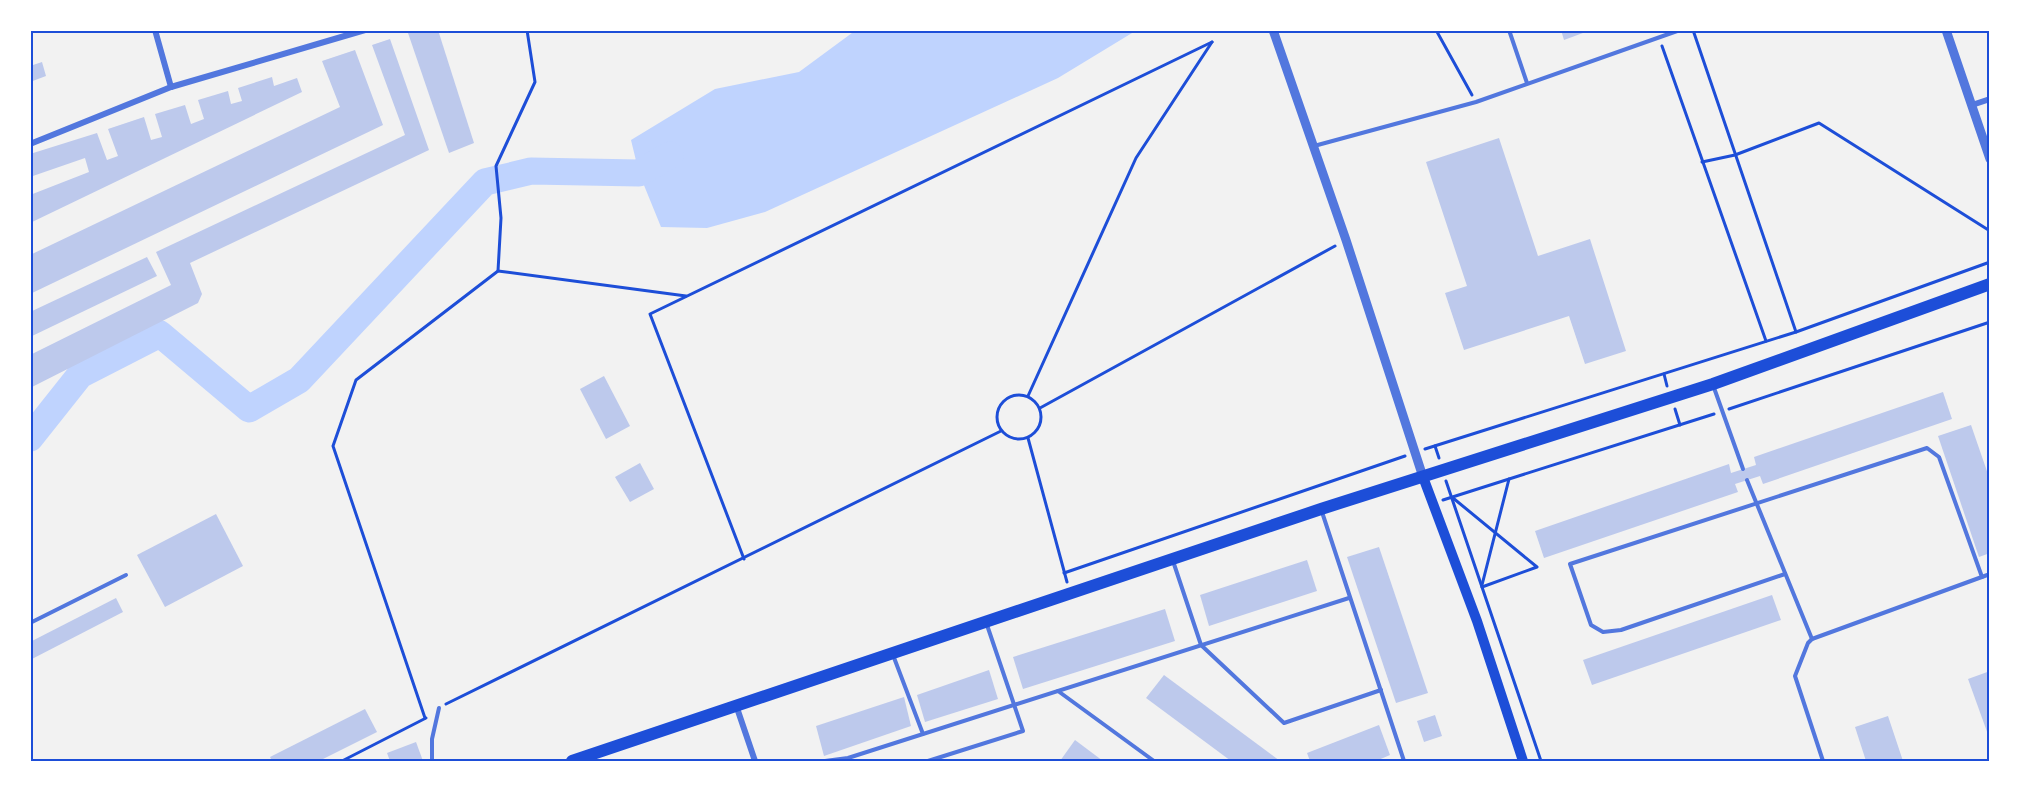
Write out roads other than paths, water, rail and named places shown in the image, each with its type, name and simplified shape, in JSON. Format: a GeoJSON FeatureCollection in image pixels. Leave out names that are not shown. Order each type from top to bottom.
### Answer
{"type":"FeatureCollection","features":[{"type":"Feature","properties":{"kind":"main road"},"geometry":{"type":"LineString","coordinates":[[572,761],[737,708],[1321,509],[1713,384],[1990,284]]}},
{"type":"Feature","properties":{"kind":"main road"},"geometry":{"type":"LineString","coordinates":[[1423,477],[1477,621],[1523,761]]}},
{"type":"Feature","properties":{"kind":"street"},"geometry":{"type":"LineString","coordinates":[[155,30],[171,87]]}},
{"type":"Feature","properties":{"kind":"street"},"geometry":{"type":"LineString","coordinates":[[30,142],[171,87],[365,30]]}},
{"type":"Feature","properties":{"kind":"street"},"geometry":{"type":"LineString","coordinates":[[1273,30],[1346,240],[1423,477]]}},
{"type":"Feature","properties":{"kind":"street"},"geometry":{"type":"LineString","coordinates":[[1946,30],[1990,159]]}},
{"type":"Feature","properties":{"kind":"street"},"geometry":{"type":"LineString","coordinates":[[1972,105],[1990,99]]}},
{"type":"Feature","properties":{"kind":"street"},"geometry":{"type":"LineString","coordinates":[[737,708],[755,761]]}},
{"type":"Feature","properties":{"kind":"lane"},"geometry":{"type":"LineString","coordinates":[[1509,30],[1527,83]]}},
{"type":"Feature","properties":{"kind":"lane"},"geometry":{"type":"LineString","coordinates":[[1313,146],[1476,102],[1680,30]]}},
{"type":"Feature","properties":{"kind":"lane"},"geometry":{"type":"LineString","coordinates":[[1713,384],[1743,469]]}},
{"type":"Feature","properties":{"kind":"lane"},"geometry":{"type":"LineString","coordinates":[[1785,574],[1621,630],[1603,632],[1590,625],[1570,564],[1756,506],[1927,448],[1939,457],[1982,577]]}},
{"type":"Feature","properties":{"kind":"lane"},"geometry":{"type":"LineString","coordinates":[[1747,480],[1812,639]]}},
{"type":"Feature","properties":{"kind":"lane"},"geometry":{"type":"LineString","coordinates":[[1321,509],[1404,761]]}},
{"type":"Feature","properties":{"kind":"lane"},"geometry":{"type":"LineString","coordinates":[[1173,560],[1201,645],[1284,723],[1381,690]]}},
{"type":"Feature","properties":{"kind":"lane"},"geometry":{"type":"LineString","coordinates":[[1823,761],[1795,675],[1812,639],[1990,574]]}},
{"type":"Feature","properties":{"kind":"lane"},"geometry":{"type":"LineString","coordinates":[[30,623],[126,575]]}},
{"type":"Feature","properties":{"kind":"lane"},"geometry":{"type":"LineString","coordinates":[[825,761],[849,759],[1349,598]]}},
{"type":"Feature","properties":{"kind":"lane"},"geometry":{"type":"LineString","coordinates":[[928,761],[1023,731],[987,623]]}},
{"type":"Feature","properties":{"kind":"lane"},"geometry":{"type":"LineString","coordinates":[[893,654],[923,734]]}},
{"type":"Feature","properties":{"kind":"lane"},"geometry":{"type":"LineString","coordinates":[[1058,691],[1154,761]]}},
{"type":"Feature","properties":{"kind":"lane"},"geometry":{"type":"LineString","coordinates":[[432,761],[432,739],[439,708]]}},
{"type":"Feature","properties":{"kind":"water"},"geometry":{"type":"Polygon","coordinates":[[[856,30],[1137,30],[1058,78],[765,212],[707,228],[661,227],[639,173],[631,140],[715,89],[799,72],[856,30]]]}},
{"type":"Feature","properties":{"kind":"waterway"},"geometry":{"type":"LineString","coordinates":[[30,438],[80,375],[160,334],[249,409],[299,380],[485,182],[531,171],[639,173],[670,155]]}}]}
